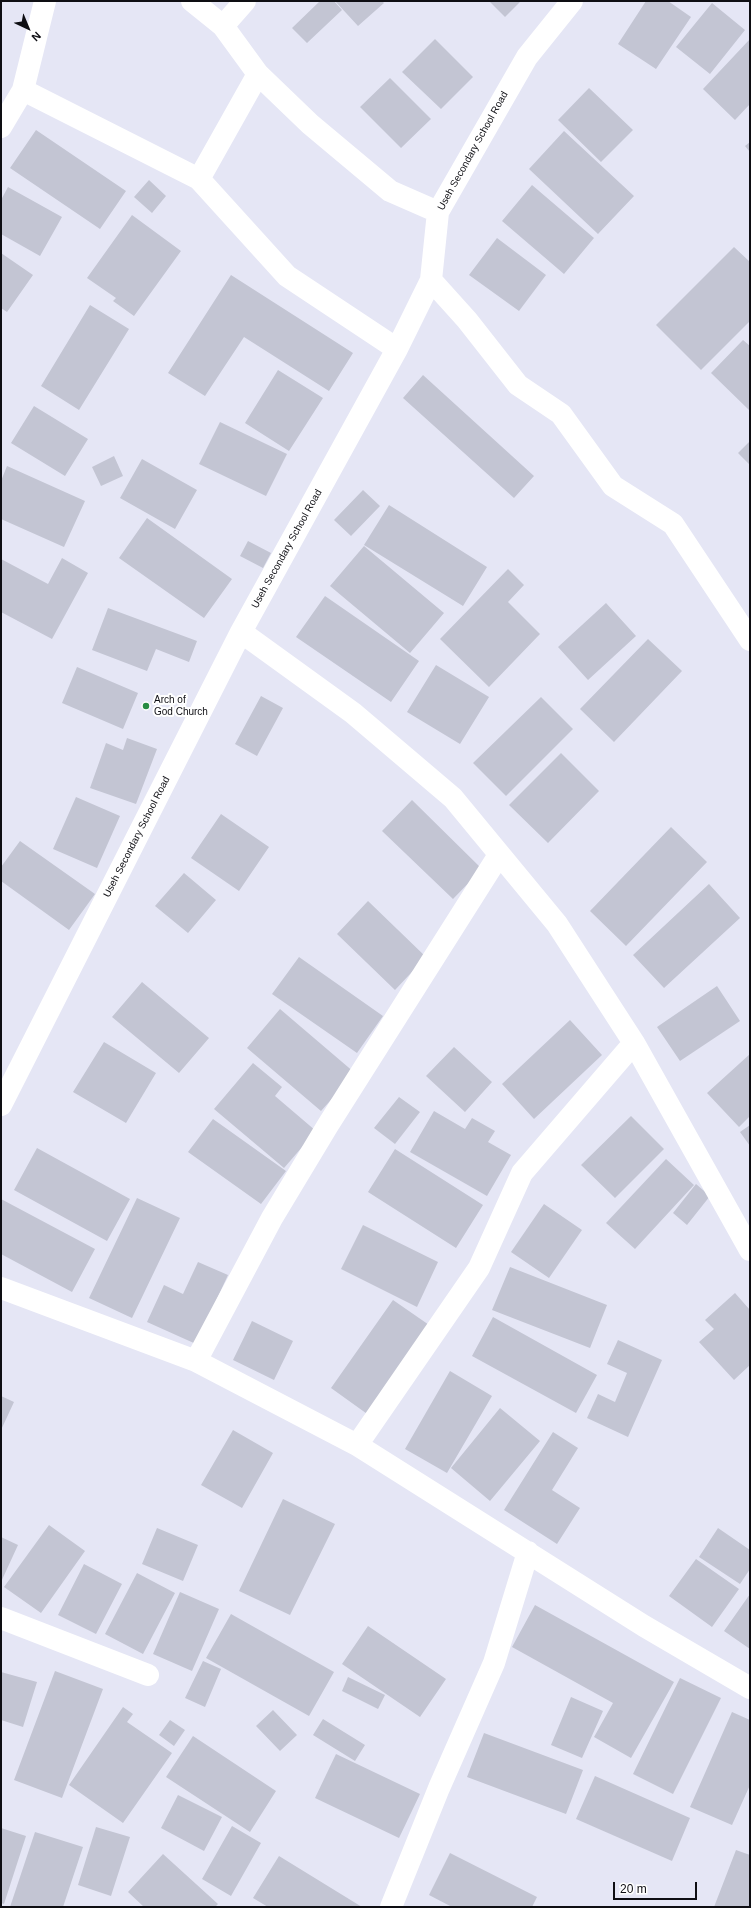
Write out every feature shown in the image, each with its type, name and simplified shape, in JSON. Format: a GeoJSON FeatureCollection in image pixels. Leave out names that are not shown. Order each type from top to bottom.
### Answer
{"type":"FeatureCollection","features":[{"type":"Feature","properties":{"kind":"street"},"geometry":{"type":"LineString","coordinates":[[1,127],[23,90],[45,1]]}},
{"type":"Feature","properties":{"kind":"street"},"geometry":{"type":"LineString","coordinates":[[192,1],[223,26],[258,74],[310,124],[390,191],[438,212]]}},
{"type":"Feature","properties":{"kind":"street"},"geometry":{"type":"LineString","coordinates":[[223,26],[245,1]]}},
{"type":"Feature","properties":{"kind":"street","name":"Useh Secondary School Road"},"geometry":{"type":"LineString","coordinates":[[1,1105],[241,632],[397,349],[431,280],[438,212],[527,57],[572,1]]}},
{"type":"Feature","properties":{"kind":"street"},"geometry":{"type":"LineString","coordinates":[[200,179],[258,74]]}},
{"type":"Feature","properties":{"kind":"street"},"geometry":{"type":"LineString","coordinates":[[23,90],[200,179],[287,276],[397,349]]}},
{"type":"Feature","properties":{"kind":"street"},"geometry":{"type":"LineString","coordinates":[[431,280],[467,320],[518,385],[561,414],[613,486],[673,524],[750,640]]}},
{"type":"Feature","properties":{"kind":"street"},"geometry":{"type":"LineString","coordinates":[[241,632],[353,713],[453,798],[557,924],[634,1043],[750,1250]]}},
{"type":"Feature","properties":{"kind":"street"},"geometry":{"type":"LineString","coordinates":[[196,1361],[272,1218],[332,1118],[499,855]]}},
{"type":"Feature","properties":{"kind":"street"},"geometry":{"type":"LineString","coordinates":[[357,1445],[479,1268],[522,1173],[634,1043]]}},
{"type":"Feature","properties":{"kind":"street"},"geometry":{"type":"LineString","coordinates":[[1,1288],[196,1361],[357,1445],[644,1626],[750,1688]]}},
{"type":"Feature","properties":{"kind":"street"},"geometry":{"type":"LineString","coordinates":[[391,1907],[439,1788],[494,1663],[528,1552]]}},
{"type":"Feature","properties":{"kind":"street"},"geometry":{"type":"LineString","coordinates":[[1,1618],[148,1675]]}},
{"type":"Feature","properties":{"kind":"building"},"geometry":{"type":"Polygon","coordinates":[[[320,1],[334,1],[342,10],[307,43],[292,28],[320,1]]]}},
{"type":"Feature","properties":{"kind":"building"},"geometry":{"type":"Polygon","coordinates":[[[335,1],[382,1],[384,3],[358,26],[335,1]]]}},
{"type":"Feature","properties":{"kind":"building"},"geometry":{"type":"Polygon","coordinates":[[[489,1],[521,1],[505,17],[489,1]]]}},
{"type":"Feature","properties":{"kind":"building"},"geometry":{"type":"Polygon","coordinates":[[[646,1],[668,1],[691,17],[656,69],[618,44],[646,1]]]}},
{"type":"Feature","properties":{"kind":"building"},"geometry":{"type":"Polygon","coordinates":[[[712,3],[745,30],[710,74],[676,47],[712,3]]]}},
{"type":"Feature","properties":{"kind":"building"},"geometry":{"type":"Polygon","coordinates":[[[435,39],[473,77],[441,109],[402,72],[435,39]]]}},
{"type":"Feature","properties":{"kind":"building"},"geometry":{"type":"Polygon","coordinates":[[[750,39],[750,104],[735,120],[703,89],[750,39]]]}},
{"type":"Feature","properties":{"kind":"building"},"geometry":{"type":"Polygon","coordinates":[[[390,78],[431,119],[401,148],[360,107],[390,78]]]}},
{"type":"Feature","properties":{"kind":"building"},"geometry":{"type":"Polygon","coordinates":[[[589,88],[633,130],[601,162],[558,120],[589,88]]]}},
{"type":"Feature","properties":{"kind":"building"},"geometry":{"type":"Polygon","coordinates":[[[36,130],[126,191],[100,229],[10,168],[36,130]]]}},
{"type":"Feature","properties":{"kind":"building"},"geometry":{"type":"Polygon","coordinates":[[[564,131],[634,196],[598,234],[529,169],[564,131]]]}},
{"type":"Feature","properties":{"kind":"building"},"geometry":{"type":"Polygon","coordinates":[[[750,142],[750,152],[745,146],[750,142]]]}},
{"type":"Feature","properties":{"kind":"building"},"geometry":{"type":"Polygon","coordinates":[[[149,180],[166,196],[152,213],[134,197],[149,180]]]}},
{"type":"Feature","properties":{"kind":"building"},"geometry":{"type":"Polygon","coordinates":[[[532,185],[594,238],[564,274],[502,221],[532,185]]]}},
{"type":"Feature","properties":{"kind":"building"},"geometry":{"type":"Polygon","coordinates":[[[8,187],[62,217],[40,256],[1,234],[1,200],[8,187]]]}},
{"type":"Feature","properties":{"kind":"building"},"geometry":{"type":"Polygon","coordinates":[[[132,215],[181,251],[134,316],[113,301],[116,298],[87,278],[132,215]]]}},
{"type":"Feature","properties":{"kind":"building"},"geometry":{"type":"Polygon","coordinates":[[[497,238],[546,275],[519,311],[469,275],[497,238]]]}},
{"type":"Feature","properties":{"kind":"building"},"geometry":{"type":"Polygon","coordinates":[[[734,247],[750,262],[750,321],[701,370],[656,325],[734,247]]]}},
{"type":"Feature","properties":{"kind":"building"},"geometry":{"type":"Polygon","coordinates":[[[1,253],[33,275],[7,312],[1,308],[1,253]]]}},
{"type":"Feature","properties":{"kind":"building"},"geometry":{"type":"Polygon","coordinates":[[[231,275],[353,353],[329,391],[244,337],[205,396],[168,373],[231,275]]]}},
{"type":"Feature","properties":{"kind":"building"},"geometry":{"type":"Polygon","coordinates":[[[90,305],[129,329],[79,410],[41,386],[90,305]]]}},
{"type":"Feature","properties":{"kind":"building"},"geometry":{"type":"Polygon","coordinates":[[[743,340],[750,346],[749,410],[711,373],[743,340]]]}},
{"type":"Feature","properties":{"kind":"building"},"geometry":{"type":"Polygon","coordinates":[[[278,370],[323,398],[289,451],[245,423],[278,370]]]}},
{"type":"Feature","properties":{"kind":"building"},"geometry":{"type":"Polygon","coordinates":[[[423,375],[534,476],[514,498],[403,398],[423,375]]]}},
{"type":"Feature","properties":{"kind":"building"},"geometry":{"type":"Polygon","coordinates":[[[34,406],[88,439],[65,476],[11,443],[34,406]]]}},
{"type":"Feature","properties":{"kind":"building"},"geometry":{"type":"Polygon","coordinates":[[[220,422],[287,454],[266,496],[199,464],[220,422]]]}},
{"type":"Feature","properties":{"kind":"building"},"geometry":{"type":"Polygon","coordinates":[[[750,441],[750,465],[738,453],[750,441]]]}},
{"type":"Feature","properties":{"kind":"building"},"geometry":{"type":"Polygon","coordinates":[[[114,456],[123,476],[101,486],[92,467],[114,456]]]}},
{"type":"Feature","properties":{"kind":"building"},"geometry":{"type":"Polygon","coordinates":[[[142,459],[197,490],[175,529],[120,498],[142,459]]]}},
{"type":"Feature","properties":{"kind":"building"},"geometry":{"type":"Polygon","coordinates":[[[7,466],[85,501],[64,547],[1,519],[1,481],[7,466]]]}},
{"type":"Feature","properties":{"kind":"building"},"geometry":{"type":"Polygon","coordinates":[[[363,490],[380,506],[351,536],[334,520],[363,490]]]}},
{"type":"Feature","properties":{"kind":"building"},"geometry":{"type":"Polygon","coordinates":[[[389,505],[487,567],[463,606],[364,545],[389,505]]]}},
{"type":"Feature","properties":{"kind":"building"},"geometry":{"type":"Polygon","coordinates":[[[147,518],[232,579],[204,618],[119,558],[147,518]]]}},
{"type":"Feature","properties":{"kind":"building"},"geometry":{"type":"Polygon","coordinates":[[[248,541],[271,553],[263,568],[240,556],[248,541]]]}},
{"type":"Feature","properties":{"kind":"building"},"geometry":{"type":"Polygon","coordinates":[[[364,546],[444,613],[410,653],[330,586],[364,546]]]}},
{"type":"Feature","properties":{"kind":"building"},"geometry":{"type":"Polygon","coordinates":[[[62,558],[88,573],[52,639],[1,612],[1,559],[48,584],[62,558]]]}},
{"type":"Feature","properties":{"kind":"building"},"geometry":{"type":"Polygon","coordinates":[[[508,569],[524,585],[508,602],[540,634],[489,687],[440,639],[508,569]]]}},
{"type":"Feature","properties":{"kind":"building"},"geometry":{"type":"Polygon","coordinates":[[[325,596],[419,661],[391,702],[296,637],[325,596]]]}},
{"type":"Feature","properties":{"kind":"building"},"geometry":{"type":"Polygon","coordinates":[[[606,603],[636,636],[588,680],[558,647],[606,603]]]}},
{"type":"Feature","properties":{"kind":"building"},"geometry":{"type":"Polygon","coordinates":[[[108,608],[197,641],[189,662],[156,649],[147,671],[92,650],[108,608]]]}},
{"type":"Feature","properties":{"kind":"building"},"geometry":{"type":"Polygon","coordinates":[[[648,639],[682,671],[614,742],[580,709],[648,639]]]}},
{"type":"Feature","properties":{"kind":"building"},"geometry":{"type":"Polygon","coordinates":[[[436,665],[489,697],[460,744],[407,712],[436,665]]]}},
{"type":"Feature","properties":{"kind":"building"},"geometry":{"type":"Polygon","coordinates":[[[77,667],[138,693],[123,729],[62,703],[77,667]]]}},
{"type":"Feature","properties":{"kind":"building"},"geometry":{"type":"Polygon","coordinates":[[[261,696],[283,708],[257,756],[235,744],[261,696]]]}},
{"type":"Feature","properties":{"kind":"building"},"geometry":{"type":"Polygon","coordinates":[[[541,697],[573,729],[506,796],[473,763],[541,697]]]}},
{"type":"Feature","properties":{"kind":"building"},"geometry":{"type":"Polygon","coordinates":[[[127,738],[157,749],[136,804],[90,788],[106,743],[123,750],[127,738]]]}},
{"type":"Feature","properties":{"kind":"building"},"geometry":{"type":"Polygon","coordinates":[[[561,753],[599,791],[548,843],[509,805],[561,753]]]}},
{"type":"Feature","properties":{"kind":"building"},"geometry":{"type":"Polygon","coordinates":[[[76,797],[120,816],[97,868],[53,849],[76,797]]]}},
{"type":"Feature","properties":{"kind":"building"},"geometry":{"type":"Polygon","coordinates":[[[412,800],[482,869],[453,899],[382,831],[412,800]]]}},
{"type":"Feature","properties":{"kind":"building"},"geometry":{"type":"Polygon","coordinates":[[[221,814],[269,847],[239,891],[191,858],[221,814]]]}},
{"type":"Feature","properties":{"kind":"building"},"geometry":{"type":"Polygon","coordinates":[[[671,827],[707,862],[626,946],[590,911],[671,827]]]}},
{"type":"Feature","properties":{"kind":"building"},"geometry":{"type":"Polygon","coordinates":[[[20,841],[95,894],[69,930],[1,881],[1,867],[20,841]]]}},
{"type":"Feature","properties":{"kind":"building"},"geometry":{"type":"Polygon","coordinates":[[[184,873],[216,900],[188,933],[155,906],[184,873]]]}},
{"type":"Feature","properties":{"kind":"building"},"geometry":{"type":"Polygon","coordinates":[[[709,884],[740,918],[664,988],[633,955],[709,884]]]}},
{"type":"Feature","properties":{"kind":"building"},"geometry":{"type":"Polygon","coordinates":[[[368,901],[426,957],[395,990],[337,934],[368,901]]]}},
{"type":"Feature","properties":{"kind":"building"},"geometry":{"type":"Polygon","coordinates":[[[299,957],[383,1016],[357,1053],[272,994],[299,957]]]}},
{"type":"Feature","properties":{"kind":"building"},"geometry":{"type":"Polygon","coordinates":[[[142,982],[209,1038],[179,1073],[112,1017],[142,982]]]}},
{"type":"Feature","properties":{"kind":"building"},"geometry":{"type":"Polygon","coordinates":[[[717,986],[740,1021],[680,1061],[657,1027],[717,986]]]}},
{"type":"Feature","properties":{"kind":"building"},"geometry":{"type":"Polygon","coordinates":[[[280,1009],[355,1073],[321,1111],[247,1048],[280,1009]]]}},
{"type":"Feature","properties":{"kind":"building"},"geometry":{"type":"Polygon","coordinates":[[[570,1020],[602,1055],[534,1119],[502,1084],[570,1020]]]}},
{"type":"Feature","properties":{"kind":"building"},"geometry":{"type":"Polygon","coordinates":[[[104,1042],[156,1073],[126,1123],[73,1092],[104,1042]]]}},
{"type":"Feature","properties":{"kind":"building"},"geometry":{"type":"Polygon","coordinates":[[[454,1047],[492,1082],[465,1112],[426,1076],[454,1047]]]}},
{"type":"Feature","properties":{"kind":"building"},"geometry":{"type":"Polygon","coordinates":[[[750,1054],[750,1116],[739,1127],[707,1093],[750,1054]]]}},
{"type":"Feature","properties":{"kind":"building"},"geometry":{"type":"Polygon","coordinates":[[[253,1063],[282,1087],[275,1096],[316,1131],[284,1168],[214,1109],[253,1063]]]}},
{"type":"Feature","properties":{"kind":"building"},"geometry":{"type":"Polygon","coordinates":[[[399,1097],[420,1112],[395,1144],[374,1128],[399,1097]]]}},
{"type":"Feature","properties":{"kind":"building"},"geometry":{"type":"Polygon","coordinates":[[[434,1111],[465,1129],[472,1118],[495,1131],[488,1142],[511,1155],[487,1196],[410,1152],[434,1111]]]}},
{"type":"Feature","properties":{"kind":"building"},"geometry":{"type":"Polygon","coordinates":[[[631,1116],[664,1149],[615,1198],[581,1165],[631,1116]]]}},
{"type":"Feature","properties":{"kind":"building"},"geometry":{"type":"Polygon","coordinates":[[[213,1119],[286,1171],[261,1204],[188,1152],[213,1119]]]}},
{"type":"Feature","properties":{"kind":"building"},"geometry":{"type":"Polygon","coordinates":[[[750,1125],[750,1146],[740,1132],[750,1125]]]}},
{"type":"Feature","properties":{"kind":"building"},"geometry":{"type":"Polygon","coordinates":[[[37,1148],[130,1199],[107,1241],[14,1190],[37,1148]]]}},
{"type":"Feature","properties":{"kind":"building"},"geometry":{"type":"Polygon","coordinates":[[[395,1149],[483,1205],[456,1248],[368,1192],[395,1149]]]}},
{"type":"Feature","properties":{"kind":"building"},"geometry":{"type":"Polygon","coordinates":[[[666,1159],[694,1185],[635,1249],[606,1223],[666,1159]]]}},
{"type":"Feature","properties":{"kind":"building"},"geometry":{"type":"Polygon","coordinates":[[[696,1184],[710,1196],[687,1225],[673,1213],[696,1184]]]}},
{"type":"Feature","properties":{"kind":"building"},"geometry":{"type":"Polygon","coordinates":[[[137,1198],[180,1218],[132,1318],[89,1298],[137,1198]]]}},
{"type":"Feature","properties":{"kind":"building"},"geometry":{"type":"Polygon","coordinates":[[[1,1199],[95,1249],[72,1292],[1,1254],[1,1199]]]}},
{"type":"Feature","properties":{"kind":"building"},"geometry":{"type":"Polygon","coordinates":[[[544,1204],[582,1230],[549,1278],[511,1252],[544,1204]]]}},
{"type":"Feature","properties":{"kind":"building"},"geometry":{"type":"Polygon","coordinates":[[[363,1225],[438,1262],[417,1307],[341,1269],[363,1225]]]}},
{"type":"Feature","properties":{"kind":"building"},"geometry":{"type":"Polygon","coordinates":[[[198,1262],[228,1275],[196,1344],[147,1322],[164,1285],[183,1294],[198,1262]]]}},
{"type":"Feature","properties":{"kind":"building"},"geometry":{"type":"Polygon","coordinates":[[[510,1267],[607,1305],[590,1348],[492,1310],[510,1267]]]}},
{"type":"Feature","properties":{"kind":"building"},"geometry":{"type":"Polygon","coordinates":[[[735,1293],[750,1310],[750,1365],[734,1380],[699,1342],[714,1329],[705,1320],[735,1293]]]}},
{"type":"Feature","properties":{"kind":"building"},"geometry":{"type":"Polygon","coordinates":[[[393,1300],[432,1327],[370,1416],[331,1388],[393,1300]]]}},
{"type":"Feature","properties":{"kind":"building"},"geometry":{"type":"Polygon","coordinates":[[[493,1317],[597,1375],[576,1413],[472,1356],[493,1317]]]}},
{"type":"Feature","properties":{"kind":"building"},"geometry":{"type":"Polygon","coordinates":[[[252,1321],[293,1341],[274,1380],[233,1360],[252,1321]]]}},
{"type":"Feature","properties":{"kind":"building"},"geometry":{"type":"Polygon","coordinates":[[[618,1340],[662,1360],[628,1437],[587,1418],[598,1394],[615,1402],[627,1373],[607,1364],[618,1340]]]}},
{"type":"Feature","properties":{"kind":"building"},"geometry":{"type":"Polygon","coordinates":[[[450,1371],[492,1396],[447,1473],[405,1449],[450,1371]]]}},
{"type":"Feature","properties":{"kind":"building"},"geometry":{"type":"Polygon","coordinates":[[[1,1396],[14,1402],[1,1430],[1,1396]]]}},
{"type":"Feature","properties":{"kind":"building"},"geometry":{"type":"Polygon","coordinates":[[[500,1408],[540,1441],[490,1501],[451,1468],[500,1408]]]}},
{"type":"Feature","properties":{"kind":"building"},"geometry":{"type":"Polygon","coordinates":[[[233,1430],[273,1453],[242,1508],[201,1485],[233,1430]]]}},
{"type":"Feature","properties":{"kind":"building"},"geometry":{"type":"Polygon","coordinates":[[[553,1432],[578,1448],[552,1490],[580,1508],[557,1544],[504,1510],[553,1432]]]}},
{"type":"Feature","properties":{"kind":"building"},"geometry":{"type":"Polygon","coordinates":[[[283,1499],[335,1524],[290,1615],[239,1591],[283,1499]]]}},
{"type":"Feature","properties":{"kind":"building"},"geometry":{"type":"Polygon","coordinates":[[[49,1525],[85,1551],[41,1613],[4,1587],[49,1525]]]}},
{"type":"Feature","properties":{"kind":"building"},"geometry":{"type":"Polygon","coordinates":[[[157,1528],[198,1545],[183,1581],[142,1564],[157,1528]]]}},
{"type":"Feature","properties":{"kind":"building"},"geometry":{"type":"Polygon","coordinates":[[[718,1528],[750,1550],[750,1569],[740,1584],[699,1557],[718,1528]]]}},
{"type":"Feature","properties":{"kind":"building"},"geometry":{"type":"Polygon","coordinates":[[[1,1537],[18,1545],[1,1582],[1,1537]]]}},
{"type":"Feature","properties":{"kind":"building"},"geometry":{"type":"Polygon","coordinates":[[[696,1559],[739,1589],[712,1627],[669,1596],[696,1559]]]}},
{"type":"Feature","properties":{"kind":"building"},"geometry":{"type":"Polygon","coordinates":[[[84,1564],[122,1584],[96,1634],[58,1615],[84,1564]]]}},
{"type":"Feature","properties":{"kind":"building"},"geometry":{"type":"Polygon","coordinates":[[[137,1573],[175,1593],[143,1654],[105,1634],[137,1573]]]}},
{"type":"Feature","properties":{"kind":"building"},"geometry":{"type":"Polygon","coordinates":[[[180,1592],[219,1609],[192,1671],[153,1654],[180,1592]]]}},
{"type":"Feature","properties":{"kind":"building"},"geometry":{"type":"Polygon","coordinates":[[[750,1594],[750,1649],[724,1631],[750,1594]]]}},
{"type":"Feature","properties":{"kind":"building"},"geometry":{"type":"Polygon","coordinates":[[[535,1605],[674,1682],[631,1758],[594,1737],[613,1703],[512,1647],[535,1605]]]}},
{"type":"Feature","properties":{"kind":"building"},"geometry":{"type":"Polygon","coordinates":[[[231,1614],[334,1672],[309,1716],[206,1658],[231,1614]]]}},
{"type":"Feature","properties":{"kind":"building"},"geometry":{"type":"Polygon","coordinates":[[[368,1626],[446,1679],[420,1717],[342,1664],[368,1626]]]}},
{"type":"Feature","properties":{"kind":"building"},"geometry":{"type":"Polygon","coordinates":[[[203,1661],[221,1669],[205,1707],[185,1698],[203,1661]]]}},
{"type":"Feature","properties":{"kind":"building"},"geometry":{"type":"Polygon","coordinates":[[[55,1671],[103,1689],[62,1798],[14,1780],[55,1671]]]}},
{"type":"Feature","properties":{"kind":"building"},"geometry":{"type":"Polygon","coordinates":[[[1,1672],[37,1682],[23,1727],[1,1720],[1,1672]]]}},
{"type":"Feature","properties":{"kind":"building"},"geometry":{"type":"Polygon","coordinates":[[[348,1677],[385,1695],[378,1709],[342,1691],[348,1677]]]}},
{"type":"Feature","properties":{"kind":"building"},"geometry":{"type":"Polygon","coordinates":[[[680,1678],[721,1698],[673,1794],[633,1774],[680,1678]]]}},
{"type":"Feature","properties":{"kind":"building"},"geometry":{"type":"Polygon","coordinates":[[[571,1697],[603,1711],[582,1758],[551,1745],[571,1697]]]}},
{"type":"Feature","properties":{"kind":"building"},"geometry":{"type":"Polygon","coordinates":[[[123,1707],[133,1714],[127,1722],[172,1753],[123,1823],[69,1785],[123,1707]]]}},
{"type":"Feature","properties":{"kind":"building"},"geometry":{"type":"Polygon","coordinates":[[[273,1710],[297,1735],[280,1751],[256,1726],[273,1710]]]}},
{"type":"Feature","properties":{"kind":"building"},"geometry":{"type":"Polygon","coordinates":[[[732,1712],[750,1720],[750,1785],[732,1825],[690,1807],[732,1712]]]}},
{"type":"Feature","properties":{"kind":"building"},"geometry":{"type":"Polygon","coordinates":[[[323,1719],[365,1745],[355,1761],[313,1735],[323,1719]]]}},
{"type":"Feature","properties":{"kind":"building"},"geometry":{"type":"Polygon","coordinates":[[[170,1720],[185,1730],[174,1746],[159,1735],[170,1720]]]}},
{"type":"Feature","properties":{"kind":"building"},"geometry":{"type":"Polygon","coordinates":[[[484,1733],[583,1770],[566,1814],[467,1777],[484,1733]]]}},
{"type":"Feature","properties":{"kind":"building"},"geometry":{"type":"Polygon","coordinates":[[[193,1736],[276,1791],[250,1832],[166,1777],[193,1736]]]}},
{"type":"Feature","properties":{"kind":"building"},"geometry":{"type":"Polygon","coordinates":[[[336,1754],[420,1794],[399,1838],[315,1798],[336,1754]]]}},
{"type":"Feature","properties":{"kind":"building"},"geometry":{"type":"Polygon","coordinates":[[[595,1776],[690,1818],[672,1861],[576,1819],[595,1776]]]}},
{"type":"Feature","properties":{"kind":"building"},"geometry":{"type":"Polygon","coordinates":[[[178,1795],[222,1817],[204,1851],[161,1828],[178,1795]]]}},
{"type":"Feature","properties":{"kind":"building"},"geometry":{"type":"Polygon","coordinates":[[[232,1826],[261,1843],[231,1896],[202,1879],[232,1826]]]}},
{"type":"Feature","properties":{"kind":"building"},"geometry":{"type":"Polygon","coordinates":[[[96,1827],[130,1837],[111,1896],[78,1885],[96,1827]]]}},
{"type":"Feature","properties":{"kind":"building"},"geometry":{"type":"Polygon","coordinates":[[[1,1828],[26,1836],[4,1904],[1,1903],[1,1828]]]}},
{"type":"Feature","properties":{"kind":"building"},"geometry":{"type":"Polygon","coordinates":[[[35,1832],[83,1847],[63,1907],[10,1907],[35,1832]]]}},
{"type":"Feature","properties":{"kind":"building"},"geometry":{"type":"Polygon","coordinates":[[[736,1850],[750,1855],[750,1907],[714,1907],[736,1850]]]}},
{"type":"Feature","properties":{"kind":"building"},"geometry":{"type":"Polygon","coordinates":[[[450,1853],[537,1897],[532,1907],[452,1907],[429,1895],[450,1853]]]}},
{"type":"Feature","properties":{"kind":"building"},"geometry":{"type":"Polygon","coordinates":[[[163,1854],[218,1904],[215,1907],[144,1907],[128,1892],[163,1854]]]}},
{"type":"Feature","properties":{"kind":"building"},"geometry":{"type":"Polygon","coordinates":[[[279,1856],[362,1907],[268,1907],[253,1898],[279,1856]]]}},
{"type":"Feature","properties":{"kind":"place","name":"Arch of God Church"},"geometry":{"type":"Point","coordinates":[146,706]}}]}
